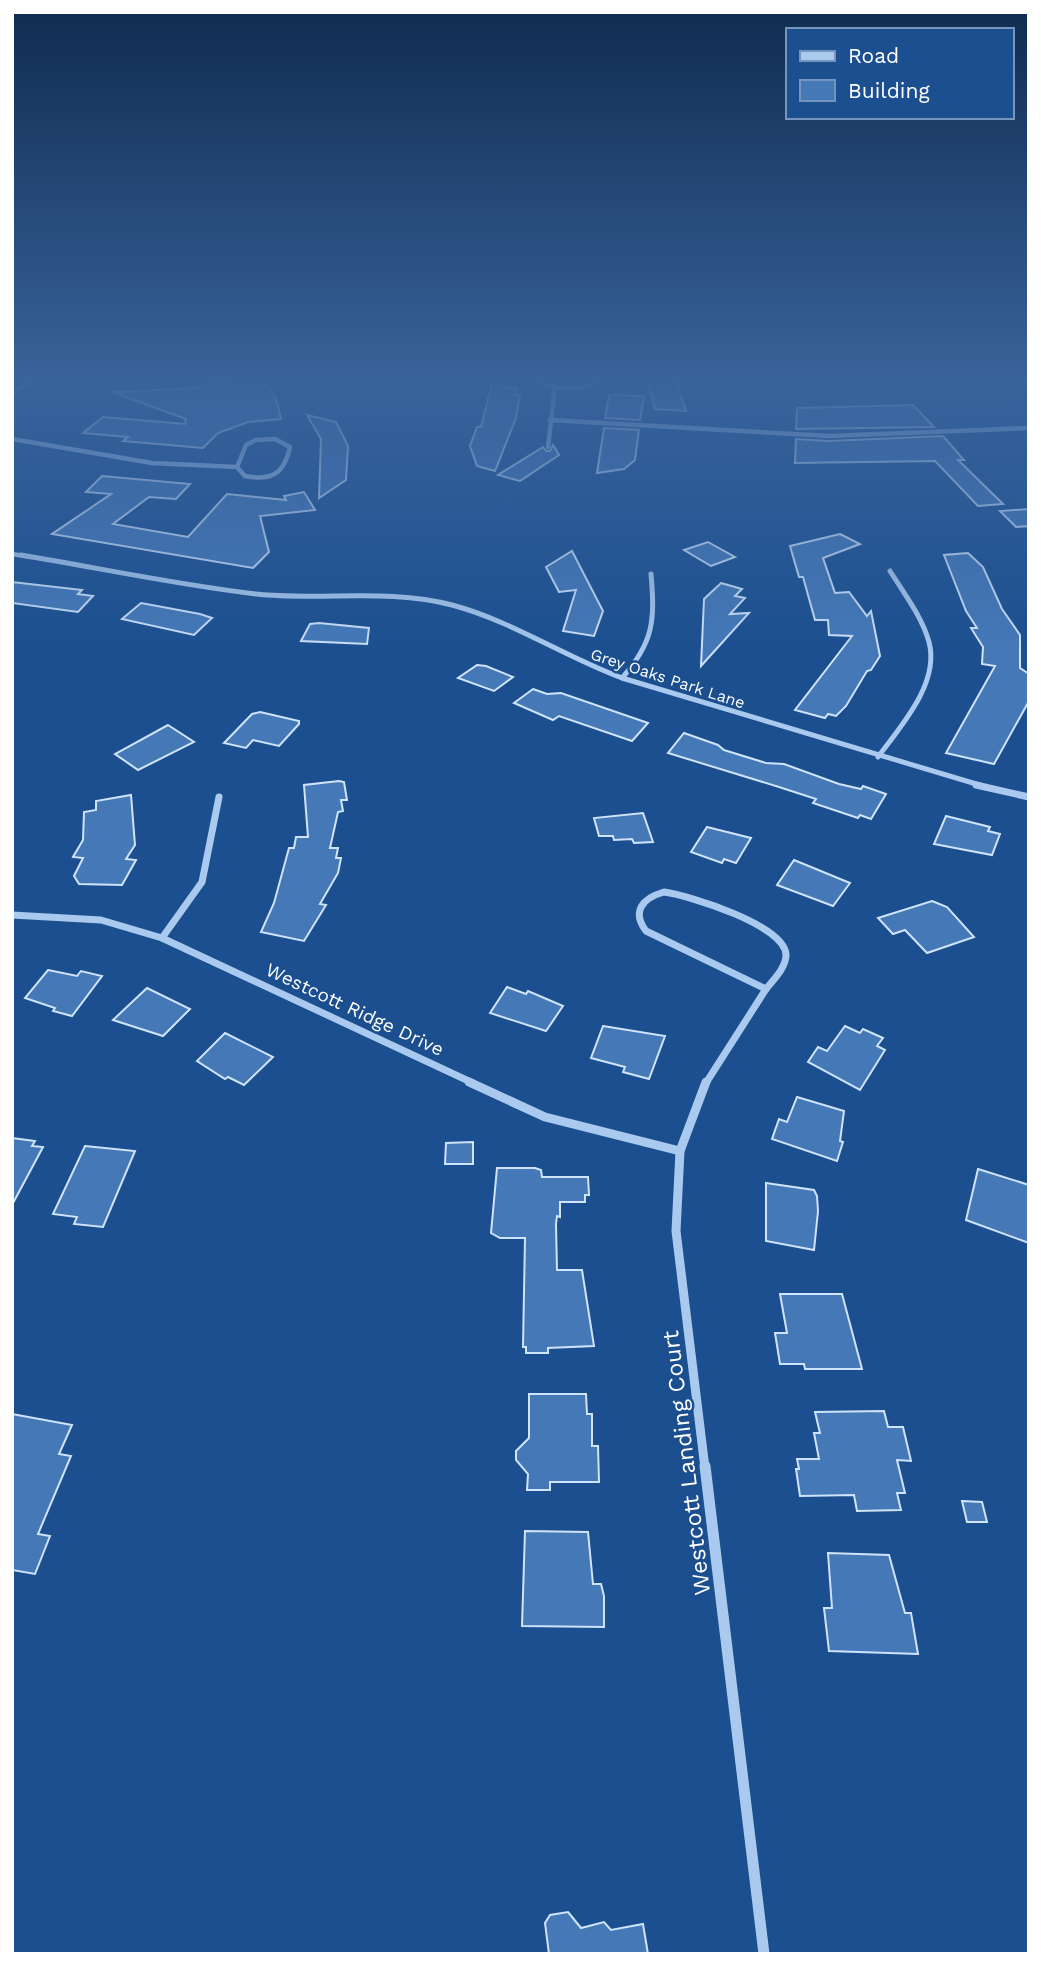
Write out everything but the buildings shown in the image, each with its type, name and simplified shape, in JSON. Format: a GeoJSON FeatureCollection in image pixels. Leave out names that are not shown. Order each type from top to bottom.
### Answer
{"type":"FeatureCollection","features":[{"type":"Feature","properties":{"kind":"street"},"geometry":{"type":"LineString","coordinates":[[240,471],[245,476],[276,475],[283,471]]}},
{"type":"Feature","properties":{"kind":"street","name":"Grey Oaks Park Lane"},"geometry":{"type":"LineString","coordinates":[[12,554],[258,594],[376,596],[450,604],[494,618],[576,661],[621,678],[983,788],[1029,797]]}},
{"type":"Feature","properties":{"kind":"street"},"geometry":{"type":"LineString","coordinates":[[878,757],[905,719],[929,677],[932,657],[929,641],[890,571]]}},
{"type":"Feature","properties":{"kind":"street"},"geometry":{"type":"LineString","coordinates":[[621,678],[640,660],[650,642],[654,611],[651,573]]}},
{"type":"Feature","properties":{"kind":"street"},"geometry":{"type":"LineString","coordinates":[[162,937],[202,882],[219,797]]}},
{"type":"Feature","properties":{"kind":"street","name":"Westcott Landing Court"},"geometry":{"type":"LineString","coordinates":[[764,1954],[676,1231],[680,1151],[704,1087],[724,1048],[766,989],[786,956],[786,948],[775,934],[684,893],[654,894],[640,904],[637,918],[646,932],[766,989]]}},
{"type":"Feature","properties":{"kind":"street","name":"Westcott Ridge Drive"},"geometry":{"type":"LineString","coordinates":[[12,915],[100,920],[162,937],[545,1117],[680,1151]]}}]}
